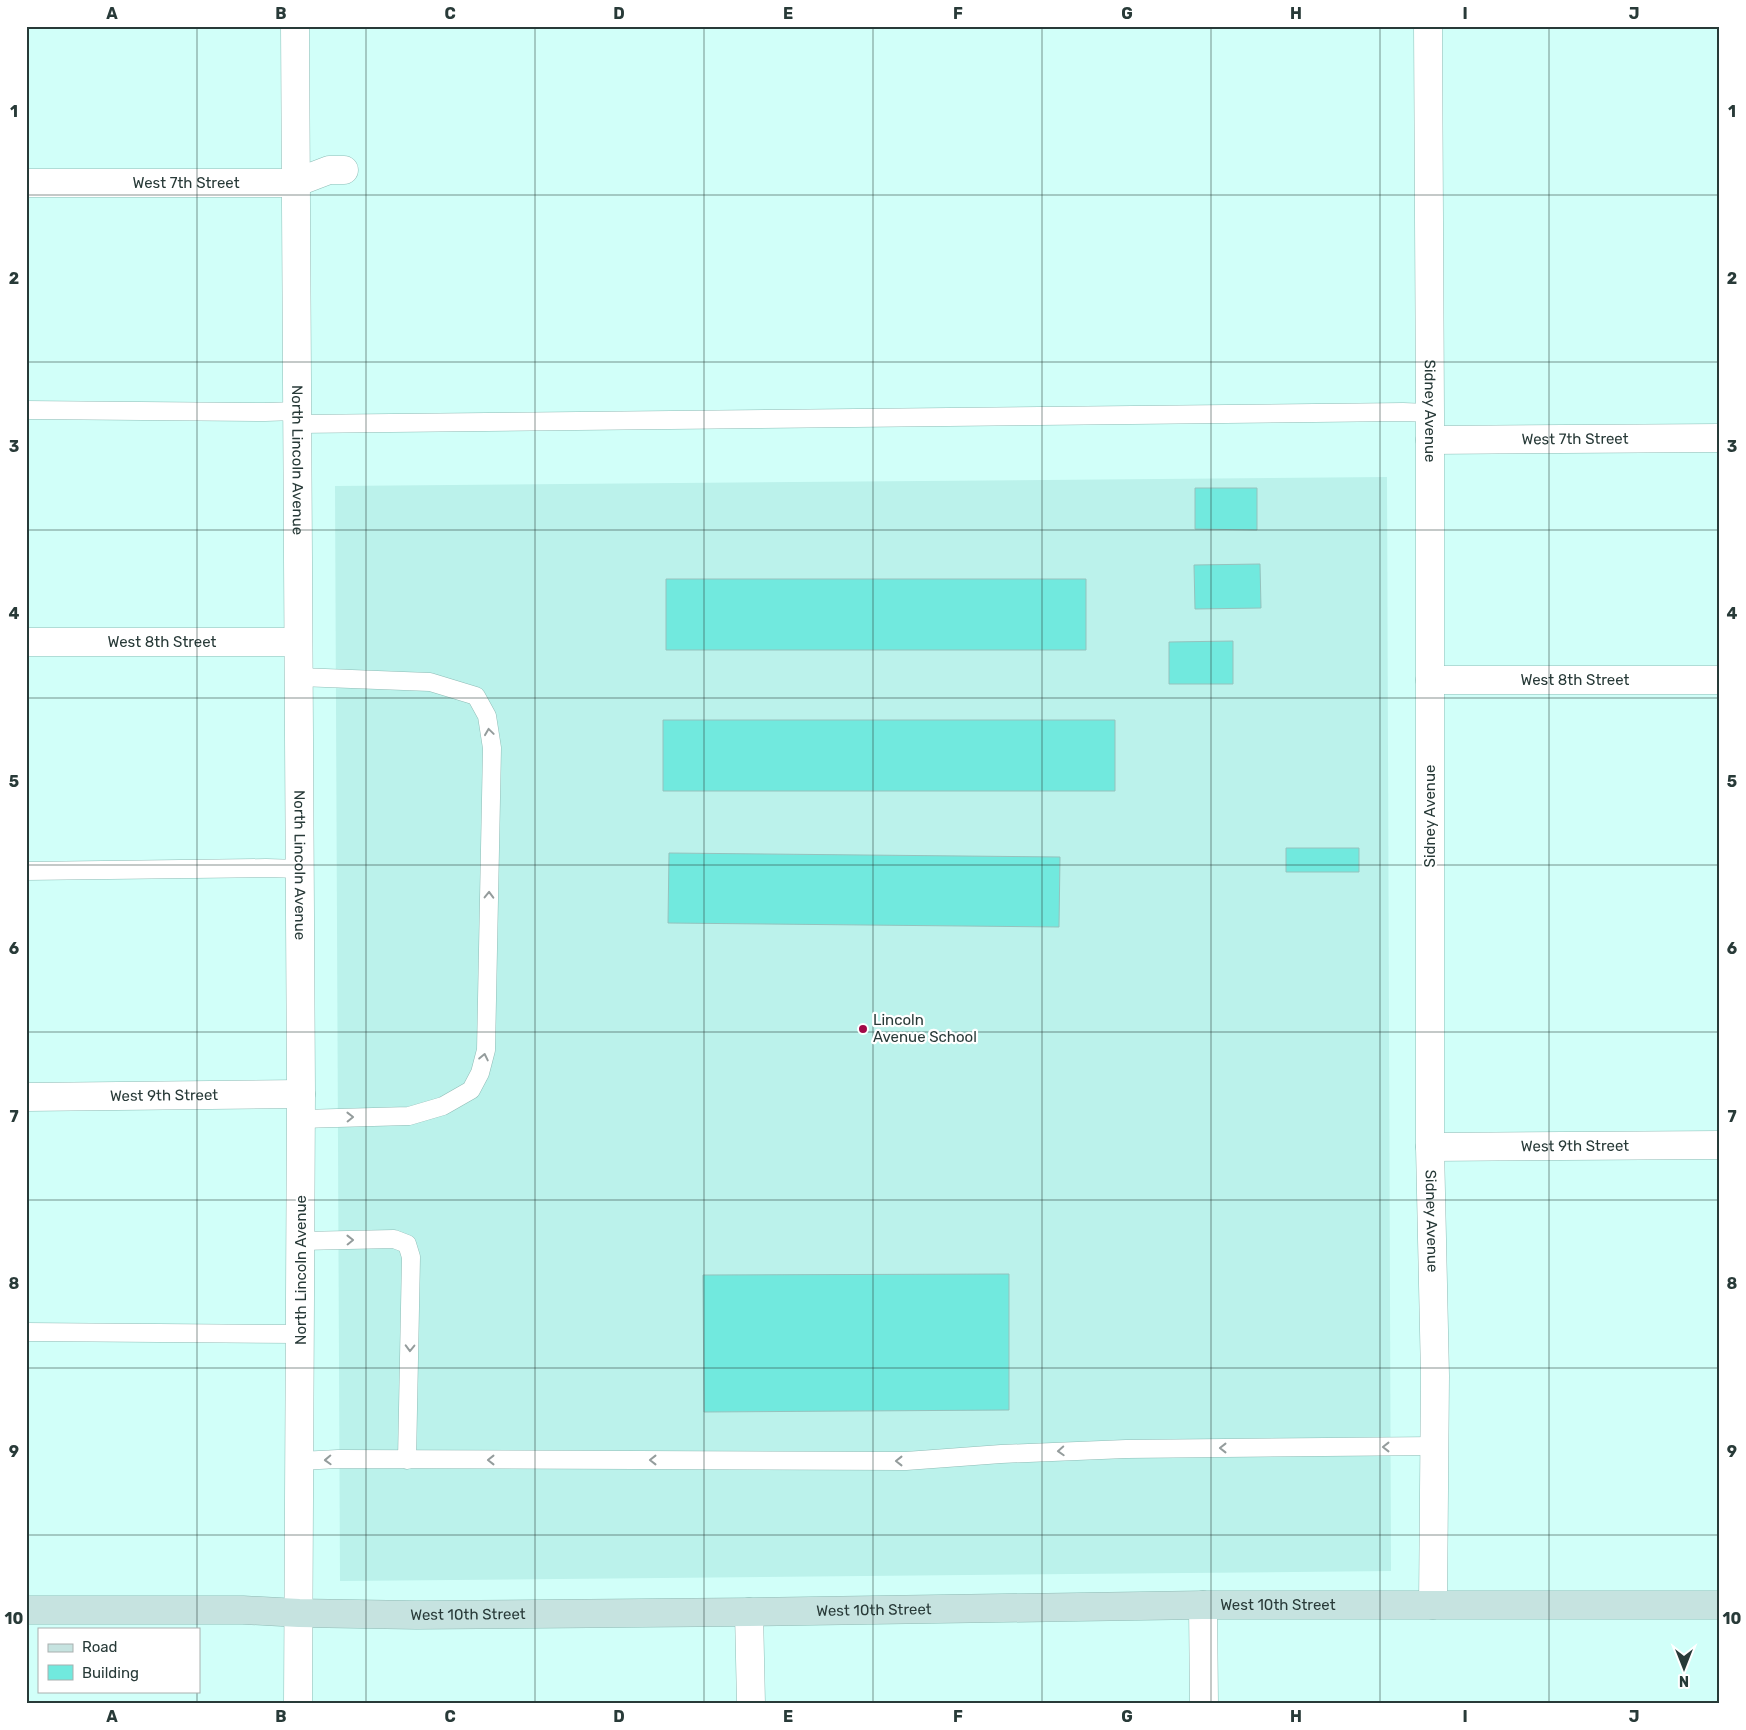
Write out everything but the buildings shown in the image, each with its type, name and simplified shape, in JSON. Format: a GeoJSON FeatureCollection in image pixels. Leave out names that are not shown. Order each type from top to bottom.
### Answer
{"type":"FeatureCollection","features":[{"type":"Feature","properties":{"kind":"street","name":"North Lincoln Avenue"},"geometry":{"type":"LineString","coordinates":[[294,26],[301,1106],[298,1704]]}},
{"type":"Feature","properties":{"kind":"street","name":"Sidney Avenue"},"geometry":{"type":"LineString","coordinates":[[1428,26],[1430,1147],[1435,1366],[1433,1605]]}},
{"type":"Feature","properties":{"kind":"street","name":"West 7th Street"},"geometry":{"type":"LineString","coordinates":[[26,183],[295,183],[329,170],[344,170]]}},
{"type":"Feature","properties":{"kind":"street","name":"West 7th Street"},"geometry":{"type":"LineString","coordinates":[[1430,427],[1720,438]]}},
{"type":"Feature","properties":{"kind":"street","name":"West 8th Street"},"geometry":{"type":"LineString","coordinates":[[26,642],[298,642]]}},
{"type":"Feature","properties":{"kind":"street","name":"West 8th Street"},"geometry":{"type":"LineString","coordinates":[[1430,680],[1720,680]]}},
{"type":"Feature","properties":{"kind":"street","name":"West 9th Street"},"geometry":{"type":"LineString","coordinates":[[26,1097],[301,1106]]}},
{"type":"Feature","properties":{"kind":"street","name":"West 9th Street"},"geometry":{"type":"LineString","coordinates":[[1430,1147],[1720,1145]]}},
{"type":"Feature","properties":{"kind":"street","name":"West 10th Street"},"geometry":{"type":"LineString","coordinates":[[26,1610],[243,1610],[299,1614],[416,1615],[1203,1605],[1720,1605]]}},
{"type":"Feature","properties":{"kind":"street"},"geometry":{"type":"LineString","coordinates":[[1203,1605],[1204,1704]]}},
{"type":"Feature","properties":{"kind":"street"},"geometry":{"type":"LineString","coordinates":[[749,1612],[751,1704]]}},
{"type":"Feature","properties":{"kind":"lane"},"geometry":{"type":"LineString","coordinates":[[26,410],[265,412],[298,417],[1393,412],[1430,427]]}},
{"type":"Feature","properties":{"kind":"lane"},"geometry":{"type":"LineString","coordinates":[[299,677],[430,682],[476,696],[487,716],[492,748],[486,1050],[480,1074],[471,1090],[443,1106],[409,1116],[301,1106]]}},
{"type":"Feature","properties":{"kind":"lane"},"geometry":{"type":"LineString","coordinates":[[26,871],[300,869]]}},
{"type":"Feature","properties":{"kind":"lane"},"geometry":{"type":"LineString","coordinates":[[301,1241],[394,1239],[407,1244],[411,1257],[407,1460]]}},
{"type":"Feature","properties":{"kind":"lane"},"geometry":{"type":"LineString","coordinates":[[26,1332],[300,1334]]}},
{"type":"Feature","properties":{"kind":"lane"},"geometry":{"type":"LineString","coordinates":[[300,1461],[906,1461],[1001,1454],[1126,1449],[1435,1446]]}},
{"type":"Feature","properties":{"kind":"shaded area","name":"Lincoln Avenue School"},"geometry":{"type":"Polygon","coordinates":[[[1387,477],[1391,1571],[340,1581],[335,486],[1387,477]]]}},
{"type":"Feature","properties":{"kind":"place","name":"Lincoln Avenue School"},"geometry":{"type":"Point","coordinates":[863,1029]}}]}
